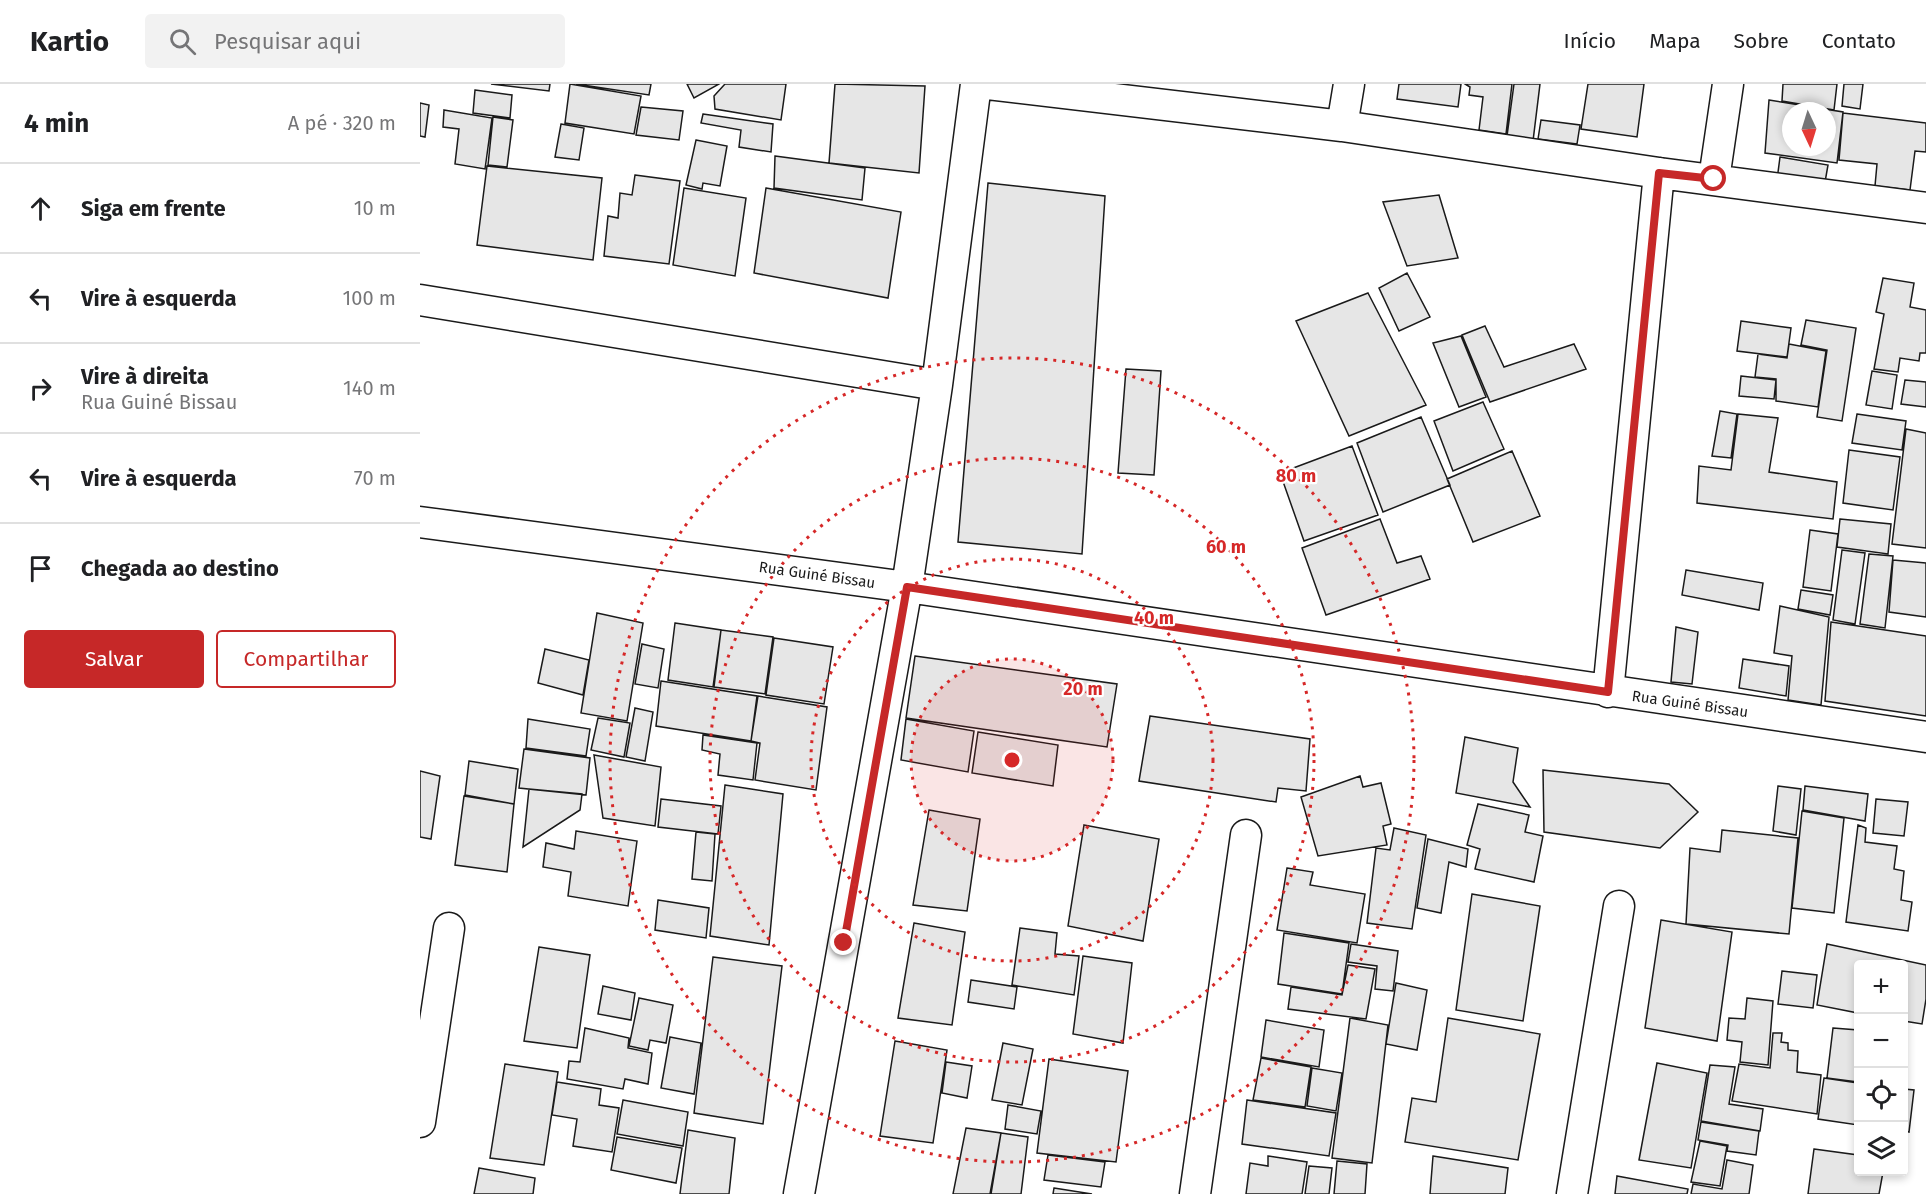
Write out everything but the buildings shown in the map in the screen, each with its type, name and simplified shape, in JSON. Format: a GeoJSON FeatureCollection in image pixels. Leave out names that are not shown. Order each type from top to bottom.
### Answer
{"type":"FeatureCollection","features":[{"type":"Feature","properties":{"kind":"street"},"geometry":{"type":"LineString","coordinates":[[799,1194],[907,587],[937,385],[976,84]]}},
{"type":"Feature","properties":{"kind":"street"},"geometry":{"type":"LineString","coordinates":[[988,84],[1342,126],[1659,173],[1926,208]]}},
{"type":"Feature","properties":{"kind":"street"},"geometry":{"type":"LineString","coordinates":[[1342,126],[1349,84]]}},
{"type":"Feature","properties":{"kind":"street"},"geometry":{"type":"LineString","coordinates":[[1714,179],[1728,84]]}},
{"type":"Feature","properties":{"kind":"street"},"geometry":{"type":"LineString","coordinates":[[1608,692],[1659,173]]}},
{"type":"Feature","properties":{"kind":"street"},"geometry":{"type":"LineString","coordinates":[[420,300],[937,385]]}},
{"type":"Feature","properties":{"kind":"street","name":"Rua Guiné Bissau"},"geometry":{"type":"LineString","coordinates":[[420,522],[907,587],[1926,737]]}},
{"type":"Feature","properties":{"kind":"street"},"geometry":{"type":"LineString","coordinates":[[1195,1194],[1246,834]]}},
{"type":"Feature","properties":{"kind":"street"},"geometry":{"type":"LineString","coordinates":[[1572,1194],[1619,906]]}},
{"type":"Feature","properties":{"kind":"street"},"geometry":{"type":"LineString","coordinates":[[420,1122],[449,928]]}},
{"type":"Feature","properties":{"kind":"route"},"geometry":{"type":"LineString","coordinates":[[844,943],[907,587],[1608,692],[1659,173],[1714,179]]}}]}
